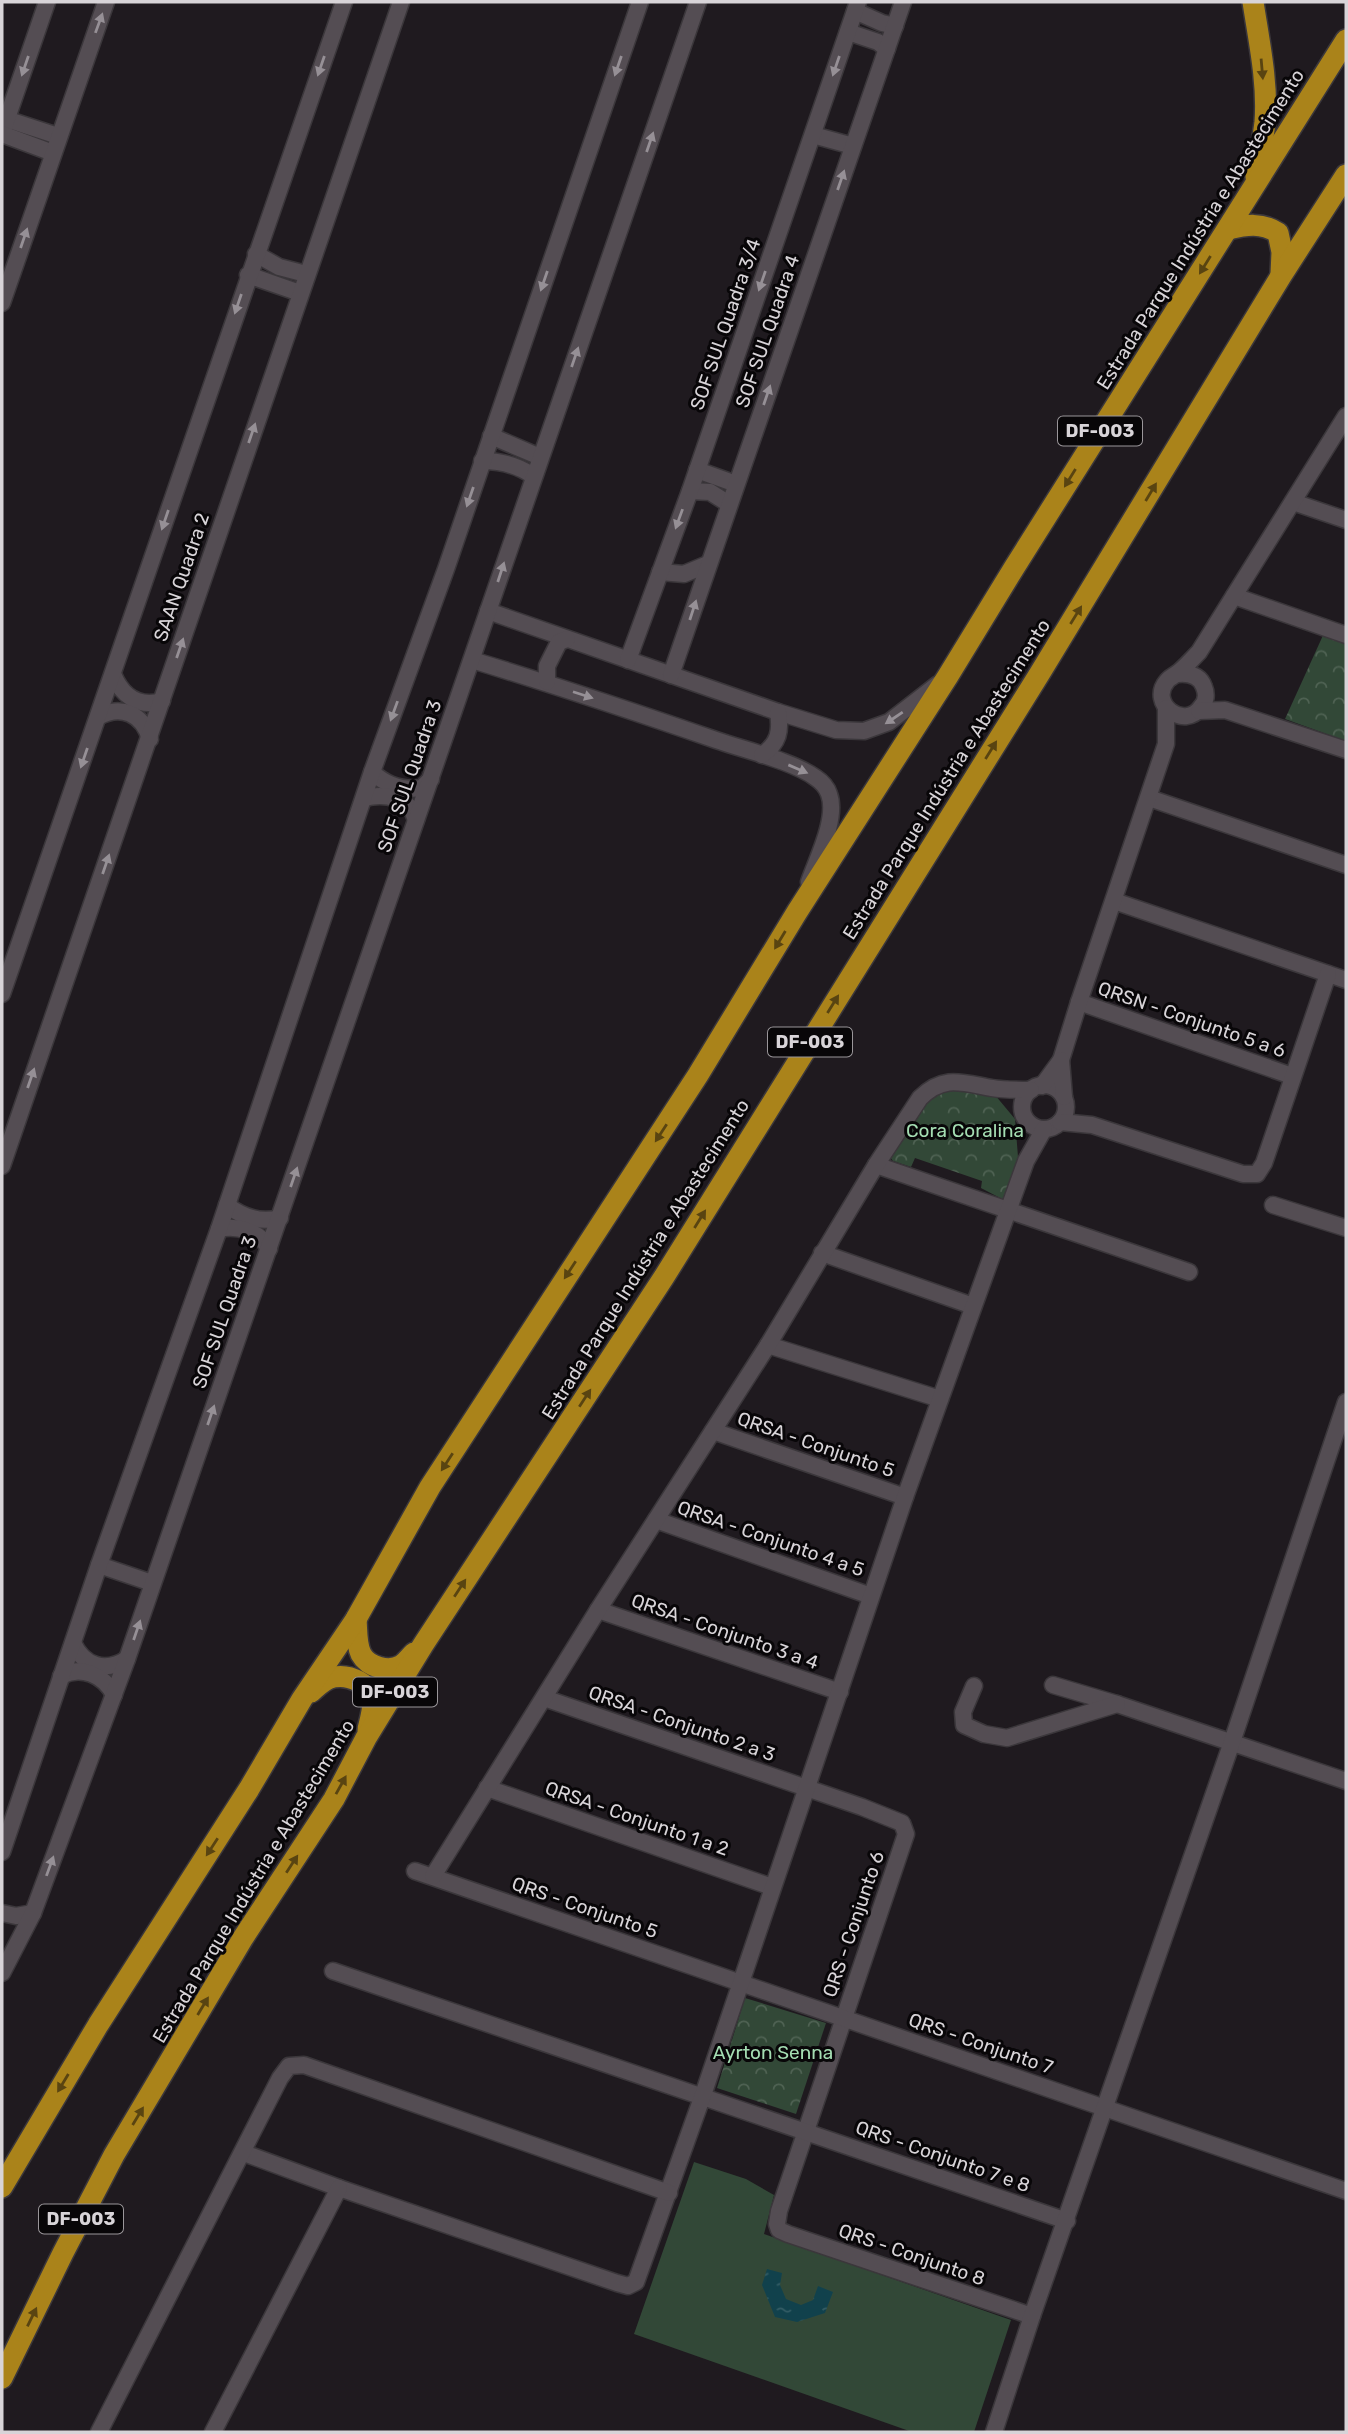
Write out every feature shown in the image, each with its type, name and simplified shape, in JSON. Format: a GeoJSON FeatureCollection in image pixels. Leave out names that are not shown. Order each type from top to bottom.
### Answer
{"type":"FeatureCollection","features":[{"type":"Feature","properties":{"kind":"highway"},"geometry":{"type":"LineString","coordinates":[[1253,2],[1260,44],[1265,121],[1254,186]]}},
{"type":"Feature","properties":{"kind":"highway","name":"Estrada Parque Indústria e Abastecimento"},"geometry":{"type":"LineString","coordinates":[[2,2187],[8,2170],[98,2025],[249,1789],[302,1699],[356,1619],[430,1487],[698,1075],[797,912],[1346,40]]}},
{"type":"Feature","properties":{"kind":"highway","name":"Estrada Parque Indústria e Abastecimento"},"geometry":{"type":"LineString","coordinates":[[2,2378],[114,2155],[243,1938],[334,1799],[366,1738],[423,1645],[664,1277],[1067,628],[1281,276],[1346,176]]}},
{"type":"Feature","properties":{"kind":"highway"},"geometry":{"type":"LineString","coordinates":[[1325,209],[1346,198]]}},
{"type":"Feature","properties":{"kind":"highway"},"geometry":{"type":"LineString","coordinates":[[1228,229],[1245,225],[1261,226],[1278,233],[1282,252],[1281,276]]}},
{"type":"Feature","properties":{"kind":"highway"},"geometry":{"type":"LineString","coordinates":[[356,1619],[360,1653],[367,1662],[376,1667],[389,1669],[400,1666],[423,1645]]}},
{"type":"Feature","properties":{"kind":"highway"},"geometry":{"type":"LineString","coordinates":[[302,1699],[332,1676],[343,1676],[361,1682],[370,1691],[373,1700],[366,1738]]}},
{"type":"Feature","properties":{"kind":"street"},"geometry":{"type":"LineString","coordinates":[[3,129],[47,2]]}},
{"type":"Feature","properties":{"kind":"street"},"geometry":{"type":"LineString","coordinates":[[2,303],[106,2]]}},
{"type":"Feature","properties":{"kind":"street"},"geometry":{"type":"LineString","coordinates":[[2,995],[344,2]]}},
{"type":"Feature","properties":{"kind":"street","name":"SAAN Quadra 2"},"geometry":{"type":"LineString","coordinates":[[2,1163],[8,1129],[150,739],[306,274],[401,2]]}},
{"type":"Feature","properties":{"kind":"street"},"geometry":{"type":"LineString","coordinates":[[2,1852],[99,1564],[219,1229],[372,772],[640,2]]}},
{"type":"Feature","properties":{"kind":"street","name":"SOF SUL Quadra 3"},"geometry":{"type":"LineString","coordinates":[[2,1973],[33,1913],[127,1659],[698,2]]}},
{"type":"Feature","properties":{"kind":"street","name":"SOF SUL Quadra 4"},"geometry":{"type":"LineString","coordinates":[[671,675],[903,2]]}},
{"type":"Feature","properties":{"kind":"street"},"geometry":{"type":"LineString","coordinates":[[857,6],[882,23],[895,26]]}},
{"type":"Feature","properties":{"kind":"street","name":"SOF SUL Quadra 3/4"},"geometry":{"type":"LineString","coordinates":[[628,660],[690,491],[857,6]]}},
{"type":"Feature","properties":{"kind":"street"},"geometry":{"type":"LineString","coordinates":[[848,32],[878,42],[887,49]]}},
{"type":"Feature","properties":{"kind":"street"},"geometry":{"type":"LineString","coordinates":[[3,129],[58,136]]}},
{"type":"Feature","properties":{"kind":"street"},"geometry":{"type":"LineString","coordinates":[[3,129],[53,153]]}},
{"type":"Feature","properties":{"kind":"street"},"geometry":{"type":"LineString","coordinates":[[813,135],[853,146]]}},
{"type":"Feature","properties":{"kind":"street"},"geometry":{"type":"LineString","coordinates":[[256,254],[279,267],[306,274]]}},
{"type":"Feature","properties":{"kind":"street"},"geometry":{"type":"LineString","coordinates":[[248,275],[300,293]]}},
{"type":"Feature","properties":{"kind":"street"},"geometry":{"type":"LineString","coordinates":[[994,1088],[1035,1126],[1044,1129],[1053,1127],[1065,1113],[1061,1060],[1166,744],[1163,688],[1168,679],[1178,674],[1199,652],[1346,416]]}},
{"type":"Feature","properties":{"kind":"street"},"geometry":{"type":"LineString","coordinates":[[491,436],[540,457]]}},
{"type":"Feature","properties":{"kind":"street"},"geometry":{"type":"LineString","coordinates":[[482,461],[510,464],[533,476]]}},
{"type":"Feature","properties":{"kind":"street"},"geometry":{"type":"LineString","coordinates":[[697,470],[736,484]]}},
{"type":"Feature","properties":{"kind":"street"},"geometry":{"type":"LineString","coordinates":[[690,491],[710,492],[729,503]]}},
{"type":"Feature","properties":{"kind":"street"},"geometry":{"type":"LineString","coordinates":[[1293,502],[1346,520]]}},
{"type":"Feature","properties":{"kind":"street"},"geometry":{"type":"LineString","coordinates":[[660,572],[684,574],[708,564]]}},
{"type":"Feature","properties":{"kind":"street"},"geometry":{"type":"LineString","coordinates":[[1234,596],[1346,635]]}},
{"type":"Feature","properties":{"kind":"street"},"geometry":{"type":"LineString","coordinates":[[488,611],[836,730],[864,731],[889,722],[948,676]]}},
{"type":"Feature","properties":{"kind":"street"},"geometry":{"type":"LineString","coordinates":[[547,682],[549,660],[559,642],[567,639]]}},
{"type":"Feature","properties":{"kind":"street"},"geometry":{"type":"LineString","coordinates":[[1166,744],[1205,703],[1199,652]]}},
{"type":"Feature","properties":{"kind":"street"},"geometry":{"type":"LineString","coordinates":[[472,660],[547,682],[762,755],[815,777],[825,786],[830,796],[827,832],[797,912]]}},
{"type":"Feature","properties":{"kind":"street"},"geometry":{"type":"LineString","coordinates":[[1178,674],[1189,673],[1225,710]]}},
{"type":"Feature","properties":{"kind":"street"},"geometry":{"type":"LineString","coordinates":[[113,674],[122,692],[135,701],[150,705],[162,701]]}},
{"type":"Feature","properties":{"kind":"street"},"geometry":{"type":"LineString","coordinates":[[1166,708],[1175,715],[1225,710],[1346,750]]}},
{"type":"Feature","properties":{"kind":"street"},"geometry":{"type":"LineString","coordinates":[[98,717],[107,711],[136,717],[143,722],[150,739]]}},
{"type":"Feature","properties":{"kind":"street"},"geometry":{"type":"LineString","coordinates":[[762,755],[776,743],[780,726],[778,712]]}},
{"type":"Feature","properties":{"kind":"street"},"geometry":{"type":"LineString","coordinates":[[372,772],[381,780],[403,788],[422,788],[431,779]]}},
{"type":"Feature","properties":{"kind":"street"},"geometry":{"type":"LineString","coordinates":[[364,798],[376,795],[397,799],[408,804],[414,811],[416,820]]}},
{"type":"Feature","properties":{"kind":"street"},"geometry":{"type":"LineString","coordinates":[[1149,798],[1346,865]]}},
{"type":"Feature","properties":{"kind":"street"},"geometry":{"type":"LineString","coordinates":[[1114,901],[1346,980]]}},
{"type":"Feature","properties":{"kind":"street"},"geometry":{"type":"LineString","coordinates":[[1060,1122],[1092,1125],[1250,1175],[1257,1174],[1264,1163],[1328,974]]}},
{"type":"Feature","properties":{"kind":"street","name":"QRSN - Conjunto 5 a 6"},"geometry":{"type":"LineString","coordinates":[[1079,1002],[1292,1076]]}},
{"type":"Feature","properties":{"kind":"street"},"geometry":{"type":"LineString","coordinates":[[1026,1161],[1023,1101],[1061,1060]]}},
{"type":"Feature","properties":{"kind":"street"},"geometry":{"type":"LineString","coordinates":[[433,1876],[598,1610],[768,1345],[876,1165],[914,1106],[928,1090],[946,1082],[958,1081],[994,1088],[1054,1088],[1092,1125]]}},
{"type":"Feature","properties":{"kind":"street"},"geometry":{"type":"LineString","coordinates":[[244,2153],[628,2286],[639,2278],[905,1497],[1026,1161],[1044,1129]]}},
{"type":"Feature","properties":{"kind":"street"},"geometry":{"type":"LineString","coordinates":[[876,1165],[1189,1272]]}},
{"type":"Feature","properties":{"kind":"street"},"geometry":{"type":"LineString","coordinates":[[227,1205],[236,1212],[259,1220],[280,1218]]}},
{"type":"Feature","properties":{"kind":"street"},"geometry":{"type":"LineString","coordinates":[[1273,1205],[1346,1228]]}},
{"type":"Feature","properties":{"kind":"street"},"geometry":{"type":"LineString","coordinates":[[219,1229],[229,1227],[251,1232],[260,1237],[268,1249]]}},
{"type":"Feature","properties":{"kind":"street"},"geometry":{"type":"LineString","coordinates":[[822,1253],[973,1306]]}},
{"type":"Feature","properties":{"kind":"street"},"geometry":{"type":"LineString","coordinates":[[768,1345],[940,1399]]}},
{"type":"Feature","properties":{"kind":"street"},"geometry":{"type":"LineString","coordinates":[[994,2432],[1346,1402]]}},
{"type":"Feature","properties":{"kind":"street","name":"QRSA - Conjunto 5"},"geometry":{"type":"LineString","coordinates":[[713,1431],[905,1497]]}},
{"type":"Feature","properties":{"kind":"street","name":"QRSA - Conjunto 4 a 5"},"geometry":{"type":"LineString","coordinates":[[656,1520],[871,1596]]}},
{"type":"Feature","properties":{"kind":"street"},"geometry":{"type":"LineString","coordinates":[[99,1564],[152,1583]]}},
{"type":"Feature","properties":{"kind":"street","name":"QRSA - Conjunto 3 a 4"},"geometry":{"type":"LineString","coordinates":[[598,1610],[839,1692]]}},
{"type":"Feature","properties":{"kind":"street"},"geometry":{"type":"LineString","coordinates":[[73,1643],[79,1656],[102,1666],[111,1668],[127,1659]]}},
{"type":"Feature","properties":{"kind":"street"},"geometry":{"type":"LineString","coordinates":[[61,1676],[70,1671],[102,1678],[114,1695]]}},
{"type":"Feature","properties":{"kind":"street"},"geometry":{"type":"LineString","coordinates":[[1054,1685],[1346,1781]]}},
{"type":"Feature","properties":{"kind":"street"},"geometry":{"type":"LineString","coordinates":[[974,1686],[963,1712],[964,1725],[998,1737],[1017,1736],[1117,1704]]}},
{"type":"Feature","properties":{"kind":"street","name":"QRSA - Conjunto 2 a 3"},"geometry":{"type":"LineString","coordinates":[[544,1698],[900,1822]]}},
{"type":"Feature","properties":{"kind":"street","name":"QRSA - Conjunto 1 a 2"},"geometry":{"type":"LineString","coordinates":[[487,1788],[772,1887]]}},
{"type":"Feature","properties":{"kind":"street","name":"QRS - Conjunto 6"},"geometry":{"type":"LineString","coordinates":[[741,1983],[844,2018],[906,1834],[906,1828],[900,1822]]}},
{"type":"Feature","properties":{"kind":"street","name":"QRS - Conjunto 5"},"geometry":{"type":"LineString","coordinates":[[415,1871],[741,1983]]}},
{"type":"Feature","properties":{"kind":"street"},"geometry":{"type":"LineString","coordinates":[[2,1913],[16,1916],[33,1913]]}},
{"type":"Feature","properties":{"kind":"street","name":"QRS - Conjunto 7 e 8"},"geometry":{"type":"LineString","coordinates":[[333,1970],[1067,2221]]}},
{"type":"Feature","properties":{"kind":"street"},"geometry":{"type":"LineString","coordinates":[[805,2131],[844,2018]]}},
{"type":"Feature","properties":{"kind":"street","name":"QRS - Conjunto 7"},"geometry":{"type":"LineString","coordinates":[[844,2018],[1346,2191]]}},
{"type":"Feature","properties":{"kind":"street"},"geometry":{"type":"LineString","coordinates":[[99,2432],[244,2153],[284,2070],[294,2064],[304,2065],[669,2193]]}},
{"type":"Feature","properties":{"kind":"street","name":"QRS - Conjunto 8"},"geometry":{"type":"LineString","coordinates":[[805,2131],[779,2211],[779,2230],[1032,2316]]}},
{"type":"Feature","properties":{"kind":"street"},"geometry":{"type":"LineString","coordinates":[[213,2432],[339,2188]]}},
{"type":"Feature","properties":{"kind":"green space"},"geometry":{"type":"Polygon","coordinates":[[[1325,631],[1346,638],[1346,741],[1285,719],[1325,631]]]}},
{"type":"Feature","properties":{"kind":"green space","name":"Cora Coralina"},"geometry":{"type":"Polygon","coordinates":[[[952,1085],[995,1095],[1015,1119],[1018,1157],[1004,1200],[981,1188],[982,1181],[915,1158],[911,1167],[893,1161],[890,1157],[918,1105],[952,1085]]]}},
{"type":"Feature","properties":{"kind":"green space","name":"Ayrton Senna"},"geometry":{"type":"Polygon","coordinates":[[[745,1998],[826,2023],[796,2114],[717,2088],[745,1998]]]}},
{"type":"Feature","properties":{"kind":"green space"},"geometry":{"type":"Polygon","coordinates":[[[694,2162],[746,2179],[774,2195],[764,2234],[1011,2320],[974,2432],[912,2432],[634,2334],[694,2162]]]}},
{"type":"Feature","properties":{"kind":"water"},"geometry":{"type":"Polygon","coordinates":[[[767,2269],[782,2273],[780,2285],[786,2299],[801,2305],[813,2300],[818,2286],[833,2292],[825,2313],[797,2322],[775,2317],[762,2285],[767,2269]]]}}]}
